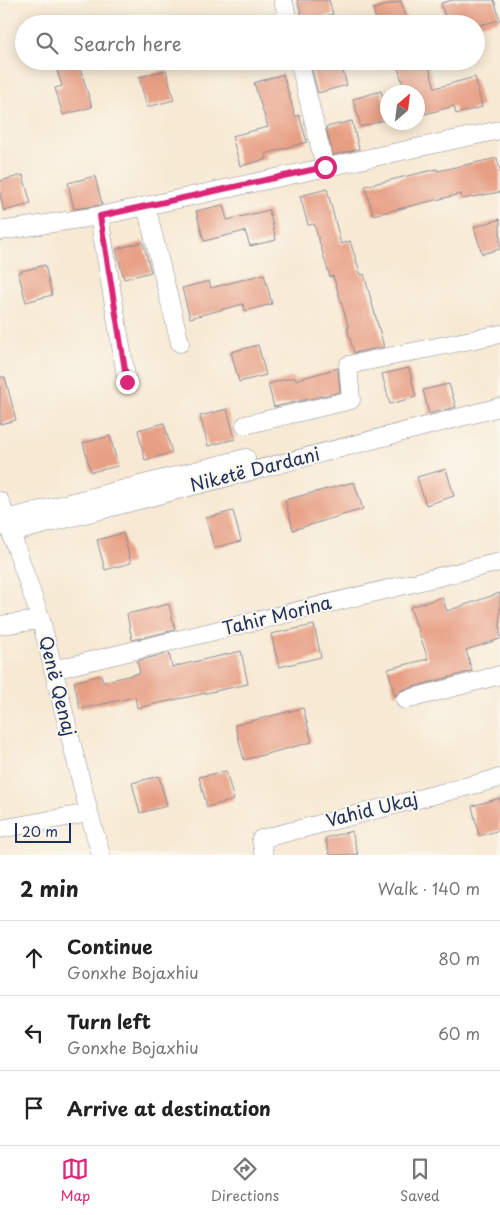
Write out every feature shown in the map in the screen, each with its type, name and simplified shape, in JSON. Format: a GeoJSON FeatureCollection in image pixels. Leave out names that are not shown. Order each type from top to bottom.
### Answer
{"type":"FeatureCollection","features":[{"type":"Feature","properties":{"kind":"street"},"geometry":{"type":"LineString","coordinates":[[283,0],[287,15]]}},
{"type":"Feature","properties":{"kind":"street"},"geometry":{"type":"LineString","coordinates":[[301,70],[325,167]]}},
{"type":"Feature","properties":{"kind":"street"},"geometry":{"type":"LineString","coordinates":[[0,231],[100,216],[500,130]]}},
{"type":"Feature","properties":{"kind":"street"},"geometry":{"type":"LineString","coordinates":[[146,206],[180,343]]}},
{"type":"Feature","properties":{"kind":"street"},"geometry":{"type":"LineString","coordinates":[[100,216],[127,382]]}},
{"type":"Feature","properties":{"kind":"street"},"geometry":{"type":"LineString","coordinates":[[245,425],[350,400],[348,365],[500,334]]}},
{"type":"Feature","properties":{"kind":"street","name":"Niketë Dardani"},"geometry":{"type":"LineString","coordinates":[[9,526],[500,407]]}},
{"type":"Feature","properties":{"kind":"street"},"geometry":{"type":"LineString","coordinates":[[9,526],[246,458]]}},
{"type":"Feature","properties":{"kind":"street","name":"Qenë Qenaj"},"geometry":{"type":"LineString","coordinates":[[0,501],[41,620],[101,855]]}},
{"type":"Feature","properties":{"kind":"street","name":"Tahir Morina"},"geometry":{"type":"LineString","coordinates":[[53,670],[500,562]]}},
{"type":"Feature","properties":{"kind":"street"},"geometry":{"type":"LineString","coordinates":[[0,625],[41,620]]}},
{"type":"Feature","properties":{"kind":"street"},"geometry":{"type":"LineString","coordinates":[[404,700],[500,675]]}},
{"type":"Feature","properties":{"kind":"street","name":"Vahid Ukaj"},"geometry":{"type":"LineString","coordinates":[[264,855],[261,838],[500,778]]}},
{"type":"Feature","properties":{"kind":"street"},"geometry":{"type":"LineString","coordinates":[[0,829],[89,813]]}},
{"type":"Feature","properties":{"kind":"building"},"geometry":{"type":"Polygon","coordinates":[[[297,0],[329,0],[333,14],[329,15],[302,15],[297,0]]]}},
{"type":"Feature","properties":{"kind":"building"},"geometry":{"type":"Polygon","coordinates":[[[453,0],[494,0],[500,20],[485,24],[485,15],[444,15],[441,3],[453,0]]]}},
{"type":"Feature","properties":{"kind":"building"},"geometry":{"type":"Polygon","coordinates":[[[401,1],[405,15],[375,15],[373,9],[401,1]]]}},
{"type":"Feature","properties":{"kind":"building"},"geometry":{"type":"Polygon","coordinates":[[[57,70],[81,70],[92,107],[63,115],[55,88],[62,86],[57,70]]]}},
{"type":"Feature","properties":{"kind":"building"},"geometry":{"type":"Polygon","coordinates":[[[166,70],[174,100],[147,107],[139,77],[166,70]]]}},
{"type":"Feature","properties":{"kind":"building"},"geometry":{"type":"Polygon","coordinates":[[[312,70],[343,70],[347,85],[318,93],[312,70]]]}},
{"type":"Feature","properties":{"kind":"building"},"geometry":{"type":"Polygon","coordinates":[[[399,70],[430,70],[435,88],[475,77],[482,107],[456,114],[454,106],[425,114],[425,85],[403,85],[399,70]]]}},
{"type":"Feature","properties":{"kind":"building"},"geometry":{"type":"Polygon","coordinates":[[[283,74],[295,116],[299,115],[307,142],[265,154],[267,159],[240,166],[232,136],[268,127],[254,83],[283,74]]]}},
{"type":"Feature","properties":{"kind":"building"},"geometry":{"type":"Polygon","coordinates":[[[380,91],[380,121],[361,127],[353,99],[380,91]]]}},
{"type":"Feature","properties":{"kind":"building"},"geometry":{"type":"Polygon","coordinates":[[[352,121],[359,149],[333,155],[326,127],[352,121]]]}},
{"type":"Feature","properties":{"kind":"building"},"geometry":{"type":"Polygon","coordinates":[[[497,158],[500,170],[500,192],[462,199],[461,194],[373,215],[365,186],[437,169],[438,171],[497,158]]]}},
{"type":"Feature","properties":{"kind":"building"},"geometry":{"type":"Polygon","coordinates":[[[23,175],[31,204],[4,211],[0,195],[0,181],[23,175]]]}},
{"type":"Feature","properties":{"kind":"building"},"geometry":{"type":"Polygon","coordinates":[[[95,176],[102,205],[74,209],[68,183],[95,176]]]}},
{"type":"Feature","properties":{"kind":"building"},"geometry":{"type":"Polygon","coordinates":[[[327,189],[341,244],[350,241],[361,275],[364,274],[384,347],[354,353],[347,328],[349,328],[333,276],[330,277],[314,224],[308,225],[300,196],[327,189]]]}},
{"type":"Feature","properties":{"kind":"building"},"geometry":{"type":"Polygon","coordinates":[[[223,205],[227,220],[269,210],[276,240],[250,246],[245,231],[204,241],[196,211],[223,205]]]}},
{"type":"Feature","properties":{"kind":"building"},"geometry":{"type":"Polygon","coordinates":[[[500,219],[500,249],[482,254],[474,227],[500,219]]]}},
{"type":"Feature","properties":{"kind":"building"},"geometry":{"type":"Polygon","coordinates":[[[143,242],[151,272],[124,279],[116,249],[143,242]]]}},
{"type":"Feature","properties":{"kind":"building"},"geometry":{"type":"Polygon","coordinates":[[[45,265],[52,295],[26,302],[18,272],[45,265]]]}},
{"type":"Feature","properties":{"kind":"building"},"geometry":{"type":"Polygon","coordinates":[[[264,274],[272,304],[245,311],[243,304],[190,318],[182,288],[209,281],[211,288],[264,274]]]}},
{"type":"Feature","properties":{"kind":"building"},"geometry":{"type":"Polygon","coordinates":[[[258,345],[266,375],[239,382],[231,352],[258,345]]]}},
{"type":"Feature","properties":{"kind":"building"},"geometry":{"type":"Polygon","coordinates":[[[338,368],[340,392],[274,407],[268,384],[294,377],[295,380],[338,368]]]}},
{"type":"Feature","properties":{"kind":"building"},"geometry":{"type":"Polygon","coordinates":[[[409,368],[416,397],[390,404],[382,374],[409,368]]]}},
{"type":"Feature","properties":{"kind":"building"},"geometry":{"type":"Polygon","coordinates":[[[0,377],[5,377],[16,420],[0,424],[0,377]]]}},
{"type":"Feature","properties":{"kind":"building"},"geometry":{"type":"Polygon","coordinates":[[[449,384],[456,407],[429,414],[423,390],[449,384]]]}},
{"type":"Feature","properties":{"kind":"building"},"geometry":{"type":"Polygon","coordinates":[[[227,409],[235,439],[208,446],[200,416],[227,409]]]}},
{"type":"Feature","properties":{"kind":"building"},"geometry":{"type":"Polygon","coordinates":[[[164,423],[172,453],[145,460],[138,430],[164,423]]]}},
{"type":"Feature","properties":{"kind":"building"},"geometry":{"type":"Polygon","coordinates":[[[110,436],[118,466],[91,472],[83,443],[110,436]]]}},
{"type":"Feature","properties":{"kind":"building"},"geometry":{"type":"Polygon","coordinates":[[[446,469],[454,496],[426,505],[417,477],[446,469]]]}},
{"type":"Feature","properties":{"kind":"building"},"geometry":{"type":"Polygon","coordinates":[[[354,482],[363,509],[293,530],[285,500],[354,482]]]}},
{"type":"Feature","properties":{"kind":"building"},"geometry":{"type":"Polygon","coordinates":[[[233,511],[241,541],[214,548],[206,518],[233,511]]]}},
{"type":"Feature","properties":{"kind":"building"},"geometry":{"type":"Polygon","coordinates":[[[123,533],[131,563],[105,570],[97,540],[123,533]]]}},
{"type":"Feature","properties":{"kind":"building"},"geometry":{"type":"Polygon","coordinates":[[[500,593],[500,639],[466,650],[472,671],[402,690],[395,696],[388,669],[428,659],[410,607],[442,597],[447,611],[500,593]]]}},
{"type":"Feature","properties":{"kind":"building"},"geometry":{"type":"Polygon","coordinates":[[[169,604],[175,630],[132,640],[127,614],[169,604]]]}},
{"type":"Feature","properties":{"kind":"building"},"geometry":{"type":"Polygon","coordinates":[[[314,625],[321,657],[279,667],[271,634],[314,625]]]}},
{"type":"Feature","properties":{"kind":"building"},"geometry":{"type":"Polygon","coordinates":[[[241,651],[248,684],[137,708],[135,697],[80,709],[74,682],[101,675],[103,682],[140,673],[137,661],[169,653],[172,667],[241,651]]]}},
{"type":"Feature","properties":{"kind":"building"},"geometry":{"type":"Polygon","coordinates":[[[303,708],[312,742],[244,760],[235,725],[303,708]]]}},
{"type":"Feature","properties":{"kind":"building"},"geometry":{"type":"Polygon","coordinates":[[[226,771],[234,800],[207,807],[199,777],[226,771]]]}},
{"type":"Feature","properties":{"kind":"building"},"geometry":{"type":"Polygon","coordinates":[[[159,776],[167,806],[140,813],[132,783],[159,776]]]}},
{"type":"Feature","properties":{"kind":"building"},"geometry":{"type":"Polygon","coordinates":[[[500,798],[500,830],[479,836],[472,806],[500,798]]]}},
{"type":"Feature","properties":{"kind":"building"},"geometry":{"type":"Polygon","coordinates":[[[352,831],[358,855],[330,855],[325,838],[352,831]]]}},
{"type":"Feature","properties":{"kind":"route"},"geometry":{"type":"LineString","coordinates":[[127,382],[100,216],[325,167]]}}]}
